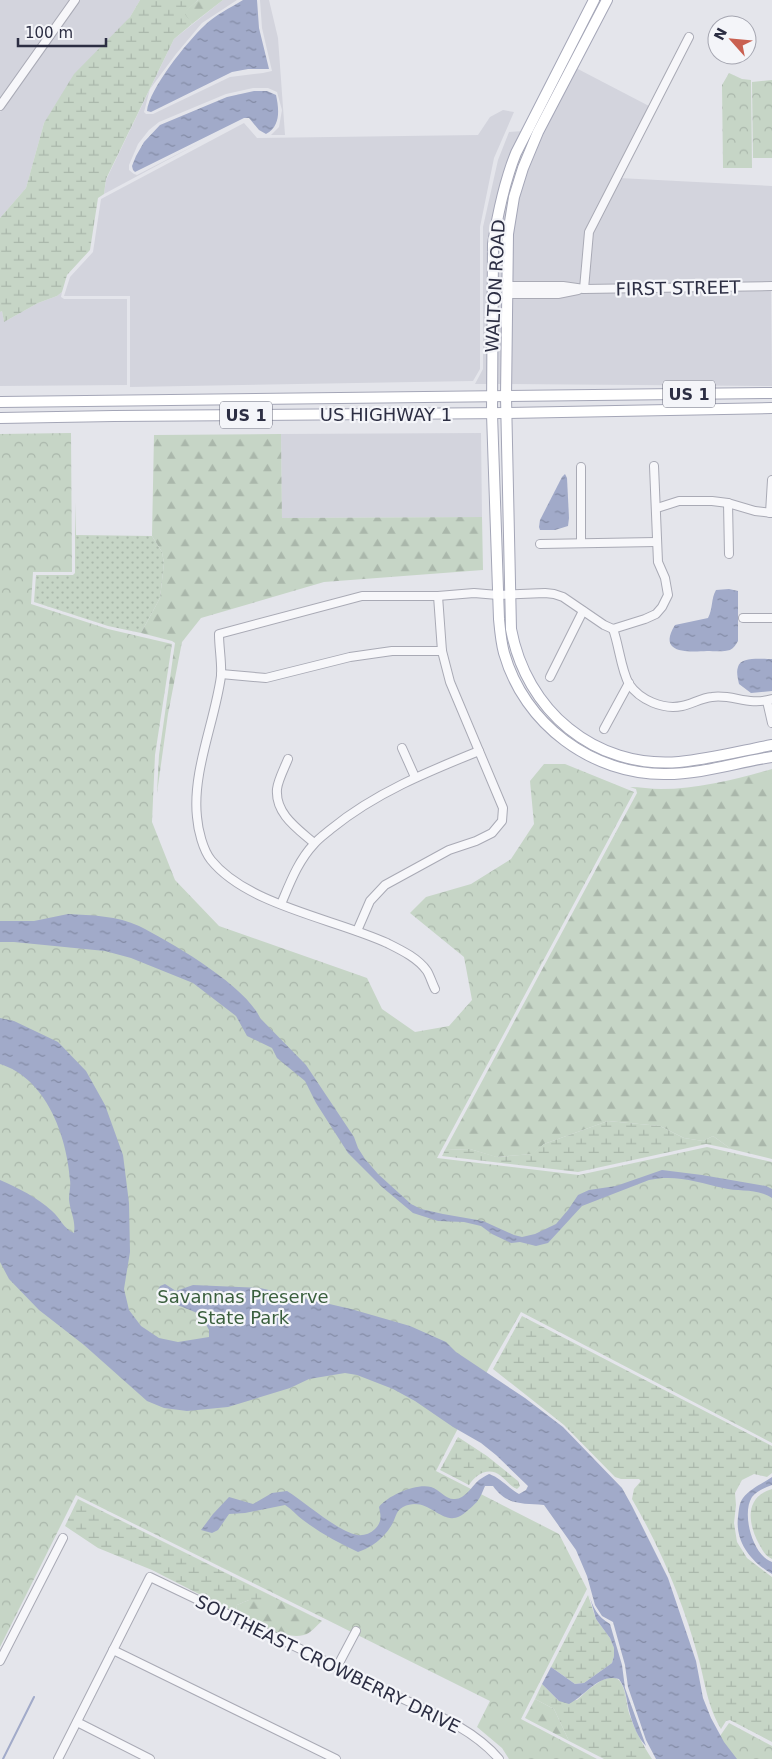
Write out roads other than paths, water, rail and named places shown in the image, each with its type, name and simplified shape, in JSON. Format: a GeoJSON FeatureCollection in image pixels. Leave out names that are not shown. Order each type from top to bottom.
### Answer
{"type":"FeatureCollection","features":[{"type":"Feature","properties":{"kind":"main road"},"geometry":{"type":"LineString","coordinates":[[580,51],[582,37],[594,11],[596,0]]}},
{"type":"Feature","properties":{"kind":"main road","name":"WALTON ROAD"},"geometry":{"type":"LineString","coordinates":[[596,0],[516,153],[506,177],[493,244],[492,414],[498,618],[503,652],[522,694],[541,720],[568,744],[588,756],[624,769],[667,774],[704,771],[772,757]]}},
{"type":"Feature","properties":{"kind":"main road","name":"WALTON ROAD"},"geometry":{"type":"LineString","coordinates":[[607,0],[538,132],[523,168],[514,197],[508,234],[506,396],[511,630],[514,648],[532,688],[562,724],[592,745],[609,752],[647,761],[678,762],[772,745]]}},
{"type":"Feature","properties":{"kind":"main road","name":"US HIGHWAY 1"},"geometry":{"type":"LineString","coordinates":[[0,402],[772,393]]}},
{"type":"Feature","properties":{"kind":"main road"},"geometry":{"type":"LineString","coordinates":[[235,415],[242,406],[256,403],[262,399]]}},
{"type":"Feature","properties":{"kind":"main road"},"geometry":{"type":"LineString","coordinates":[[114,416],[132,408],[136,400]]}},
{"type":"Feature","properties":{"kind":"main road"},"geometry":{"type":"LineString","coordinates":[[757,409],[772,401]]}},
{"type":"Feature","properties":{"kind":"main road","name":"US HIGHWAY 1"},"geometry":{"type":"LineString","coordinates":[[0,418],[507,414],[772,408]]}},
{"type":"Feature","properties":{"kind":"street"},"geometry":{"type":"LineString","coordinates":[[0,106],[75,0]]}},
{"type":"Feature","properties":{"kind":"street"},"geometry":{"type":"LineString","coordinates":[[584,289],[589,232],[689,37]]}},
{"type":"Feature","properties":{"kind":"street","name":"FIRST STREET"},"geometry":{"type":"LineString","coordinates":[[507,290],[558,294],[584,289],[772,286]]}},
{"type":"Feature","properties":{"kind":"street"},"geometry":{"type":"LineString","coordinates":[[434,988],[427,971],[398,949],[357,931],[281,904],[246,889],[228,877],[210,859],[202,841],[197,818],[196,793],[221,674],[219,634],[362,596],[438,596],[474,593],[498,595],[554,594],[564,598],[613,629],[646,619],[656,614],[668,595],[665,578],[658,562],[654,466]]}},
{"type":"Feature","properties":{"kind":"street"},"geometry":{"type":"LineString","coordinates":[[581,467],[581,543]]}},
{"type":"Feature","properties":{"kind":"street"},"geometry":{"type":"LineString","coordinates":[[657,508],[679,501],[712,501],[771,513],[772,480]]}},
{"type":"Feature","properties":{"kind":"street"},"geometry":{"type":"LineString","coordinates":[[728,503],[729,554]]}},
{"type":"Feature","properties":{"kind":"street"},"geometry":{"type":"LineString","coordinates":[[540,544],[656,542]]}},
{"type":"Feature","properties":{"kind":"street"},"geometry":{"type":"LineString","coordinates":[[357,931],[370,901],[385,885],[449,850],[476,841],[492,833],[502,821],[503,808],[450,682],[442,651],[438,596]]}},
{"type":"Feature","properties":{"kind":"street"},"geometry":{"type":"LineString","coordinates":[[550,677],[584,611]]}},
{"type":"Feature","properties":{"kind":"street"},"geometry":{"type":"LineString","coordinates":[[743,618],[772,618]]}},
{"type":"Feature","properties":{"kind":"street"},"geometry":{"type":"LineString","coordinates":[[613,629],[623,669],[629,684],[640,695],[651,702],[662,706],[682,706],[713,697],[752,702],[769,700],[772,723]]}},
{"type":"Feature","properties":{"kind":"street"},"geometry":{"type":"LineString","coordinates":[[221,674],[266,678],[350,657],[392,651],[442,651]]}},
{"type":"Feature","properties":{"kind":"street"},"geometry":{"type":"LineString","coordinates":[[604,729],[629,684]]}},
{"type":"Feature","properties":{"kind":"street"},"geometry":{"type":"LineString","coordinates":[[402,748],[415,777]]}},
{"type":"Feature","properties":{"kind":"street"},"geometry":{"type":"LineString","coordinates":[[281,904],[303,858],[314,843],[342,820],[374,799],[415,777],[479,751]]}},
{"type":"Feature","properties":{"kind":"street"},"geometry":{"type":"LineString","coordinates":[[288,759],[277,789],[278,804],[287,819],[314,843]]}},
{"type":"Feature","properties":{"kind":"street"},"geometry":{"type":"LineString","coordinates":[[0,1661],[63,1538]]}},
{"type":"Feature","properties":{"kind":"street","name":"SOUTHEAST CROWBERRY DRIVE"},"geometry":{"type":"LineString","coordinates":[[113,1650],[150,1578],[458,1726],[479,1738],[497,1756]]}},
{"type":"Feature","properties":{"kind":"street"},"geometry":{"type":"LineString","coordinates":[[338,1667],[356,1631]]}},
{"type":"Feature","properties":{"kind":"street"},"geometry":{"type":"LineString","coordinates":[[58,1759],[113,1650],[336,1759]]}},
{"type":"Feature","properties":{"kind":"street"},"geometry":{"type":"LineString","coordinates":[[77,1722],[150,1759]]}},
{"type":"Feature","properties":{"kind":"street"},"geometry":{"type":"LineString","coordinates":[[488,1759],[497,1756]]}},
{"type":"Feature","properties":{"kind":"water"},"geometry":{"type":"Polygon","coordinates":[[[243,0],[257,0],[259,28],[269,69],[248,69],[232,72],[151,112],[147,111],[149,102],[161,79],[188,43],[213,18],[243,0]]]}},
{"type":"Feature","properties":{"kind":"water"},"geometry":{"type":"Polygon","coordinates":[[[254,91],[267,91],[276,95],[278,117],[271,131],[266,134],[259,130],[249,118],[244,118],[135,172],[133,170],[132,166],[144,142],[160,125],[227,97],[254,91]]]}},
{"type":"Feature","properties":{"kind":"water"},"geometry":{"type":"Polygon","coordinates":[[[565,474],[567,478],[568,526],[555,530],[540,530],[540,520],[565,474]]]}},
{"type":"Feature","properties":{"kind":"water"},"geometry":{"type":"Polygon","coordinates":[[[729,589],[738,591],[738,641],[734,647],[725,651],[684,651],[672,646],[670,634],[675,625],[708,618],[716,590],[729,589]]]}},
{"type":"Feature","properties":{"kind":"water"},"geometry":{"type":"Polygon","coordinates":[[[752,659],[772,659],[772,691],[751,693],[739,684],[737,671],[740,663],[752,659]]]}},
{"type":"Feature","properties":{"kind":"water"},"geometry":{"type":"Polygon","coordinates":[[[68,914],[113,918],[139,926],[188,954],[240,992],[260,1018],[306,1065],[354,1137],[365,1159],[378,1174],[411,1204],[421,1209],[483,1221],[522,1237],[535,1234],[556,1224],[578,1195],[589,1190],[616,1186],[662,1170],[766,1186],[772,1189],[772,1198],[760,1193],[729,1189],[677,1178],[658,1178],[582,1206],[548,1243],[536,1246],[520,1242],[511,1243],[492,1234],[481,1226],[464,1222],[438,1221],[413,1213],[382,1187],[348,1153],[316,1103],[305,1081],[277,1058],[272,1048],[247,1036],[236,1016],[193,983],[131,958],[105,951],[0,942],[0,921],[34,921],[68,914]]]}},
{"type":"Feature","properties":{"kind":"water"},"geometry":{"type":"Polygon","coordinates":[[[0,1018],[14,1021],[58,1042],[86,1071],[105,1105],[123,1155],[129,1203],[130,1252],[124,1289],[129,1310],[141,1326],[159,1338],[178,1342],[209,1337],[209,1330],[201,1315],[173,1303],[158,1290],[160,1286],[165,1284],[176,1291],[193,1285],[260,1288],[351,1309],[410,1326],[446,1342],[456,1352],[525,1398],[563,1427],[622,1488],[668,1578],[696,1661],[703,1698],[711,1718],[724,1742],[737,1759],[656,1759],[646,1740],[628,1687],[625,1665],[613,1622],[602,1616],[595,1605],[587,1576],[576,1550],[544,1505],[510,1500],[493,1486],[485,1486],[476,1502],[459,1517],[451,1518],[421,1505],[413,1504],[403,1507],[398,1511],[388,1531],[381,1539],[358,1552],[316,1529],[285,1505],[245,1513],[229,1514],[218,1530],[212,1533],[201,1530],[229,1497],[253,1504],[272,1493],[287,1491],[340,1528],[357,1535],[362,1535],[371,1532],[379,1524],[379,1507],[383,1503],[396,1494],[411,1488],[431,1487],[449,1498],[459,1498],[465,1495],[479,1480],[489,1474],[519,1494],[526,1490],[528,1486],[481,1443],[453,1427],[415,1401],[393,1389],[357,1375],[345,1373],[309,1379],[290,1388],[228,1407],[187,1411],[164,1408],[147,1401],[84,1345],[39,1310],[9,1279],[0,1262],[0,1180],[40,1201],[55,1214],[67,1229],[74,1233],[69,1199],[68,1163],[59,1128],[42,1095],[16,1071],[0,1064],[0,1018]]]}},
{"type":"Feature","properties":{"kind":"water"},"geometry":{"type":"Polygon","coordinates":[[[772,1477],[772,1485],[752,1497],[749,1504],[748,1523],[759,1552],[772,1562],[772,1574],[757,1564],[746,1550],[739,1535],[738,1517],[739,1507],[743,1498],[772,1477]]]}},
{"type":"Feature","properties":{"kind":"water"},"geometry":{"type":"Polygon","coordinates":[[[589,1594],[596,1611],[610,1624],[622,1665],[625,1688],[646,1746],[634,1727],[625,1691],[619,1679],[605,1679],[599,1682],[569,1704],[559,1701],[542,1684],[551,1667],[575,1684],[584,1683],[612,1663],[614,1648],[610,1638],[596,1619],[589,1594]]]}},
{"type":"Feature","properties":{"kind":"waterway"},"geometry":{"type":"LineString","coordinates":[[3,1759],[34,1697]]}},
{"type":"Feature","properties":{"kind":"park label","name":"Savannas Preserve State Park"},"geometry":{"type":"Point","coordinates":[243,1306]}}]}
